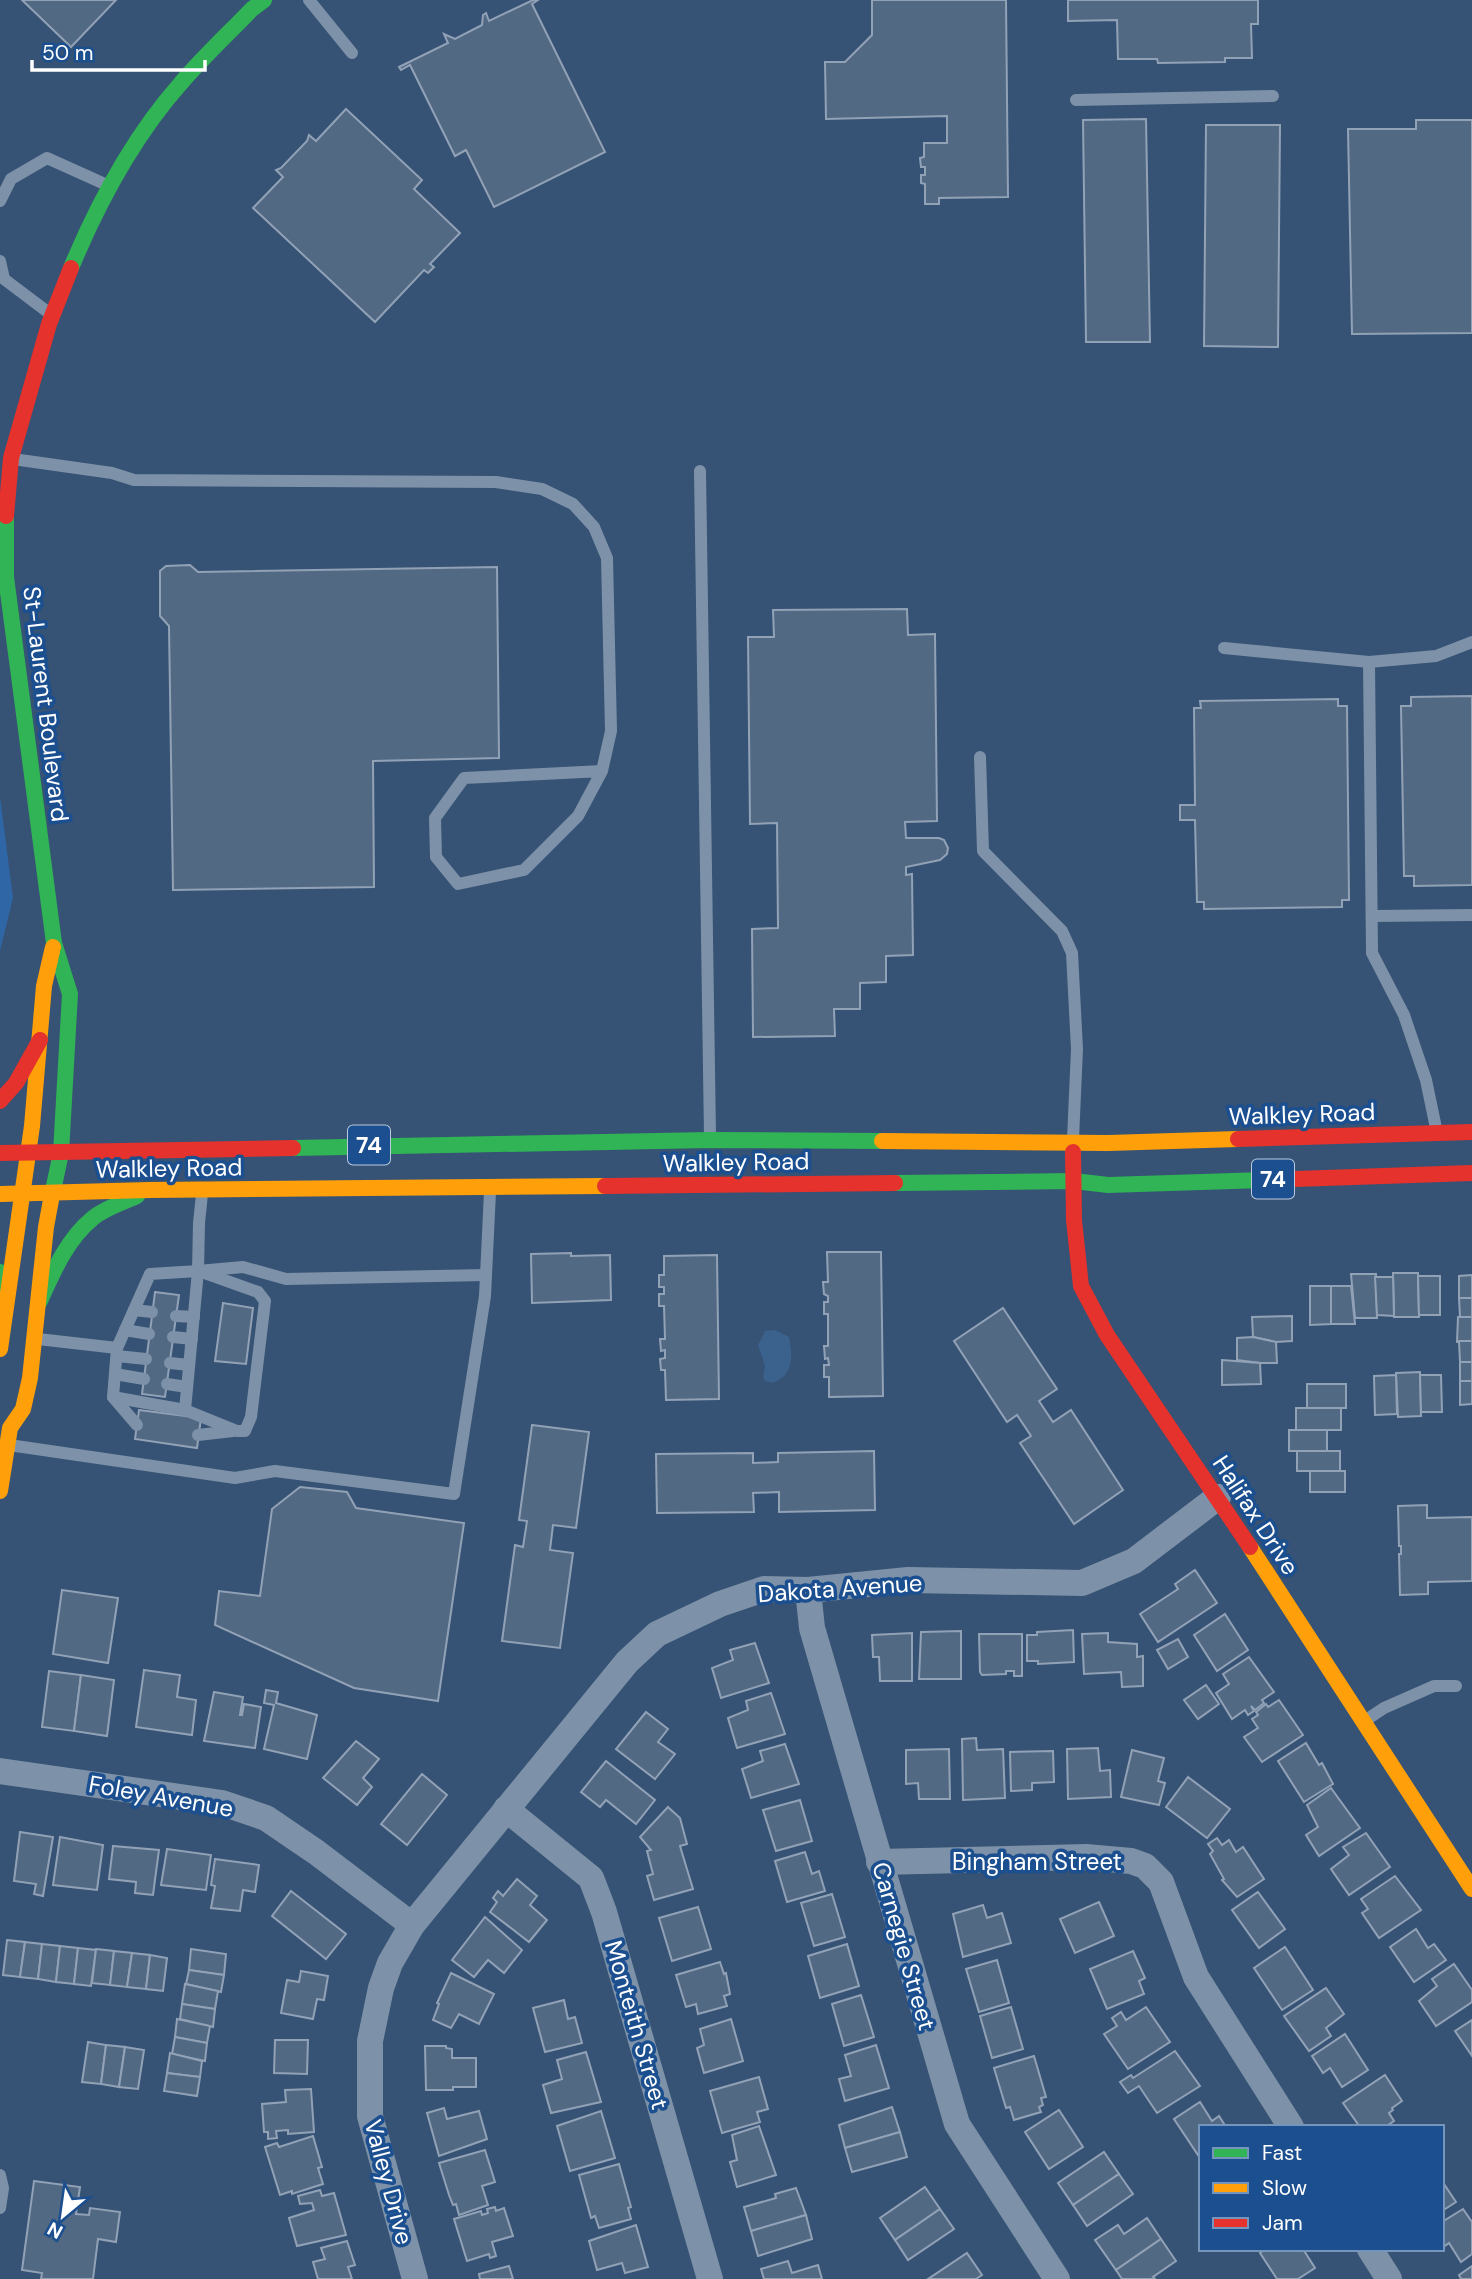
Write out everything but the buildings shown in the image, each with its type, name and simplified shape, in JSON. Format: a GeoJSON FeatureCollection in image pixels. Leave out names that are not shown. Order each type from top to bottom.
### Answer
{"type":"FeatureCollection","features":[{"type":"Feature","properties":{"kind":"main road","name":"St-Laurent Boulevard"},"geometry":{"type":"LineString","coordinates":[[0,1492],[7,1445],[5,1422],[23,1409],[35,1339],[46,1227],[61,1153],[70,994],[54,943],[6,578],[6,457],[52,316],[84,237],[111,187],[136,143],[180,84],[254,3]]}},
{"type":"Feature","properties":{"kind":"main road","name":"St-Laurent Boulevard"},"geometry":{"type":"LineString","coordinates":[[0,1349],[28,1153],[44,986],[54,943]]}},
{"type":"Feature","properties":{"kind":"main road"},"geometry":{"type":"LineString","coordinates":[[0,1101],[16,1083],[40,1040]]}},
{"type":"Feature","properties":{"kind":"main road","name":"Walkley Road"},"geometry":{"type":"LineString","coordinates":[[0,1194],[1074,1181],[1108,1185],[1438,1153],[1472,1132]]}},
{"type":"Feature","properties":{"kind":"main road","name":"Walkley Road"},"geometry":{"type":"LineString","coordinates":[[0,1153],[710,1140],[1073,1143],[1438,1153],[1472,1173]]}},
{"type":"Feature","properties":{"kind":"main road"},"geometry":{"type":"LineString","coordinates":[[474,1143],[483,1188]]}},
{"type":"Feature","properties":{"kind":"main road","name":"Halifax Drive"},"geometry":{"type":"LineString","coordinates":[[1073,1143],[1074,1220],[1081,1286],[1107,1335],[1218,1497],[1472,1889]]}},
{"type":"Feature","properties":{"kind":"main road"},"geometry":{"type":"LineString","coordinates":[[40,1301],[52,1273],[81,1230],[95,1217],[149,1191]]}},
{"type":"Feature","properties":{"kind":"main road"},"geometry":{"type":"LineString","coordinates":[[0,1272],[6,1297]]}},
{"type":"Feature","properties":{"kind":"street","name":"Dakota Avenue"},"geometry":{"type":"LineString","coordinates":[[412,1925],[626,1662],[657,1634],[720,1604],[764,1589],[808,1590],[908,1580],[1082,1583],[1134,1561],[1218,1497]]}},
{"type":"Feature","properties":{"kind":"street","name":"Carnegie Street"},"geometry":{"type":"LineString","coordinates":[[808,1590],[812,1628],[957,2124],[1057,2279]]}},
{"type":"Feature","properties":{"kind":"street","name":"Foley Avenue"},"geometry":{"type":"LineString","coordinates":[[0,1771],[222,1802],[266,1818],[316,1852],[412,1925]]}},
{"type":"Feature","properties":{"kind":"street","name":"Monteith Street"},"geometry":{"type":"LineString","coordinates":[[506,1810],[591,1878],[604,1912],[710,2279]]}},
{"type":"Feature","properties":{"kind":"street","name":"Bingham Street"},"geometry":{"type":"LineString","coordinates":[[879,1862],[1086,1857],[1131,1861],[1145,1866],[1161,1882],[1196,1977],[1290,2125]]}},
{"type":"Feature","properties":{"kind":"street","name":"Valley Drive"},"geometry":{"type":"LineString","coordinates":[[412,1925],[390,1963],[381,1988],[370,2041],[370,2116],[415,2279]]}},
{"type":"Feature","properties":{"kind":"street"},"geometry":{"type":"LineString","coordinates":[[1371,2251],[1389,2279]]}},
{"type":"Feature","properties":{"kind":"lane"},"geometry":{"type":"LineString","coordinates":[[309,0],[352,53]]}},
{"type":"Feature","properties":{"kind":"lane"},"geometry":{"type":"LineString","coordinates":[[1076,100],[1273,96]]}},
{"type":"Feature","properties":{"kind":"lane"},"geometry":{"type":"LineString","coordinates":[[0,201],[11,179],[47,158],[111,187]]}},
{"type":"Feature","properties":{"kind":"lane"},"geometry":{"type":"LineString","coordinates":[[0,261],[2,279],[52,316]]}},
{"type":"Feature","properties":{"kind":"lane"},"geometry":{"type":"LineString","coordinates":[[6,457],[112,473],[134,480],[496,482],[542,489],[573,504],[594,527],[607,558],[611,731],[602,771],[578,816],[524,870],[458,884],[436,858],[435,818],[464,778],[602,771]]}},
{"type":"Feature","properties":{"kind":"lane"},"geometry":{"type":"LineString","coordinates":[[701,471],[710,1140]]}},
{"type":"Feature","properties":{"kind":"lane"},"geometry":{"type":"LineString","coordinates":[[1224,648],[1369,662],[1436,656],[1472,642]]}},
{"type":"Feature","properties":{"kind":"lane"},"geometry":{"type":"LineString","coordinates":[[1369,662],[1372,953],[1404,1015],[1426,1080],[1438,1153]]}},
{"type":"Feature","properties":{"kind":"lane"},"geometry":{"type":"LineString","coordinates":[[980,757],[984,851],[1062,931],[1072,953],[1077,1049],[1073,1143]]}},
{"type":"Feature","properties":{"kind":"lane"},"geometry":{"type":"LineString","coordinates":[[1373,916],[1472,915]]}},
{"type":"Feature","properties":{"kind":"lane"},"geometry":{"type":"LineString","coordinates":[[7,1445],[235,1478],[275,1471],[454,1494],[485,1296],[483,1188]]}},
{"type":"Feature","properties":{"kind":"lane"},"geometry":{"type":"LineString","coordinates":[[185,1410],[203,1190]]}},
{"type":"Feature","properties":{"kind":"lane"},"geometry":{"type":"LineString","coordinates":[[137,1425],[113,1397],[117,1352],[150,1274],[243,1267],[286,1279],[486,1275]]}},
{"type":"Feature","properties":{"kind":"lane"},"geometry":{"type":"LineString","coordinates":[[198,1271],[258,1292],[265,1301],[251,1417],[245,1432],[198,1435]]}},
{"type":"Feature","properties":{"kind":"lane"},"geometry":{"type":"LineString","coordinates":[[134,1310],[152,1312]]}},
{"type":"Feature","properties":{"kind":"lane"},"geometry":{"type":"LineString","coordinates":[[176,1315],[194,1317]]}},
{"type":"Feature","properties":{"kind":"lane"},"geometry":{"type":"LineString","coordinates":[[125,1330],[149,1334]]}},
{"type":"Feature","properties":{"kind":"lane"},"geometry":{"type":"LineString","coordinates":[[173,1337],[192,1339]]}},
{"type":"Feature","properties":{"kind":"lane"},"geometry":{"type":"LineString","coordinates":[[35,1339],[146,1359]]}},
{"type":"Feature","properties":{"kind":"lane"},"geometry":{"type":"LineString","coordinates":[[170,1363],[189,1366]]}},
{"type":"Feature","properties":{"kind":"lane"},"geometry":{"type":"LineString","coordinates":[[115,1374],[144,1379]]}},
{"type":"Feature","properties":{"kind":"lane"},"geometry":{"type":"LineString","coordinates":[[167,1384],[187,1387]]}},
{"type":"Feature","properties":{"kind":"lane"},"geometry":{"type":"LineString","coordinates":[[113,1397],[185,1410],[237,1431]]}},
{"type":"Feature","properties":{"kind":"lane"},"geometry":{"type":"LineString","coordinates":[[1363,1722],[1384,1708],[1434,1686],[1456,1686]]}},
{"type":"Feature","properties":{"kind":"lane"},"geometry":{"type":"LineString","coordinates":[[0,2175],[3,2188],[0,2208]]}},
{"type":"Feature","properties":{"kind":"shaded area"},"geometry":{"type":"Polygon","coordinates":[[[0,796],[13,898],[0,951],[0,796]]]}},
{"type":"Feature","properties":{"kind":"shaded area"},"geometry":{"type":"Polygon","coordinates":[[[775,1330],[789,1337],[791,1358],[785,1376],[772,1383],[765,1381],[763,1377],[765,1366],[758,1345],[765,1331],[775,1330]]]}},
{"type":"Feature","properties":{"kind":"traffic: fast"},"geometry":{"type":"LineString","coordinates":[[71,268],[105,195],[148,125],[198,64],[264,0]]}},
{"type":"Feature","properties":{"kind":"traffic: fast"},"geometry":{"type":"LineString","coordinates":[[6,516],[6,577],[54,943],[70,994],[61,1153],[51,1200]]}},
{"type":"Feature","properties":{"kind":"traffic: fast"},"geometry":{"type":"LineString","coordinates":[[293,1148],[710,1140],[882,1141]]}},
{"type":"Feature","properties":{"kind":"traffic: fast"},"geometry":{"type":"LineString","coordinates":[[895,1183],[1074,1181],[1108,1185],[1295,1179]]}},
{"type":"Feature","properties":{"kind":"traffic: fast"},"geometry":{"type":"LineString","coordinates":[[40,1301],[62,1256],[84,1226],[103,1211],[137,1196]]}},
{"type":"Feature","properties":{"kind":"traffic: fast"},"geometry":{"type":"LineString","coordinates":[[0,1272],[7,1297]]}},
{"type":"Feature","properties":{"kind":"traffic: slow"},"geometry":{"type":"LineString","coordinates":[[0,1349],[32,1126],[44,986],[53,947]]}},
{"type":"Feature","properties":{"kind":"traffic: slow"},"geometry":{"type":"LineString","coordinates":[[882,1141],[1108,1143],[1238,1139]]}},
{"type":"Feature","properties":{"kind":"traffic: slow"},"geometry":{"type":"LineString","coordinates":[[0,1194],[605,1186]]}},
{"type":"Feature","properties":{"kind":"traffic: slow"},"geometry":{"type":"LineString","coordinates":[[0,1491],[10,1428],[23,1409],[30,1378],[51,1200]]}},
{"type":"Feature","properties":{"kind":"traffic: slow"},"geometry":{"type":"LineString","coordinates":[[1250,1547],[1472,1889]]}},
{"type":"Feature","properties":{"kind":"traffic: jam"},"geometry":{"type":"LineString","coordinates":[[6,516],[11,458],[49,324],[71,268]]}},
{"type":"Feature","properties":{"kind":"traffic: jam"},"geometry":{"type":"LineString","coordinates":[[0,1101],[16,1083],[40,1040]]}},
{"type":"Feature","properties":{"kind":"traffic: jam"},"geometry":{"type":"LineString","coordinates":[[1238,1139],[1472,1132]]}},
{"type":"Feature","properties":{"kind":"traffic: jam"},"geometry":{"type":"LineString","coordinates":[[0,1153],[293,1148]]}},
{"type":"Feature","properties":{"kind":"traffic: jam"},"geometry":{"type":"LineString","coordinates":[[1073,1152],[1074,1220],[1081,1286],[1107,1335],[1250,1547]]}},
{"type":"Feature","properties":{"kind":"traffic: jam"},"geometry":{"type":"LineString","coordinates":[[1295,1179],[1472,1173]]}},
{"type":"Feature","properties":{"kind":"traffic: jam"},"geometry":{"type":"LineString","coordinates":[[605,1186],[895,1183]]}}]}
